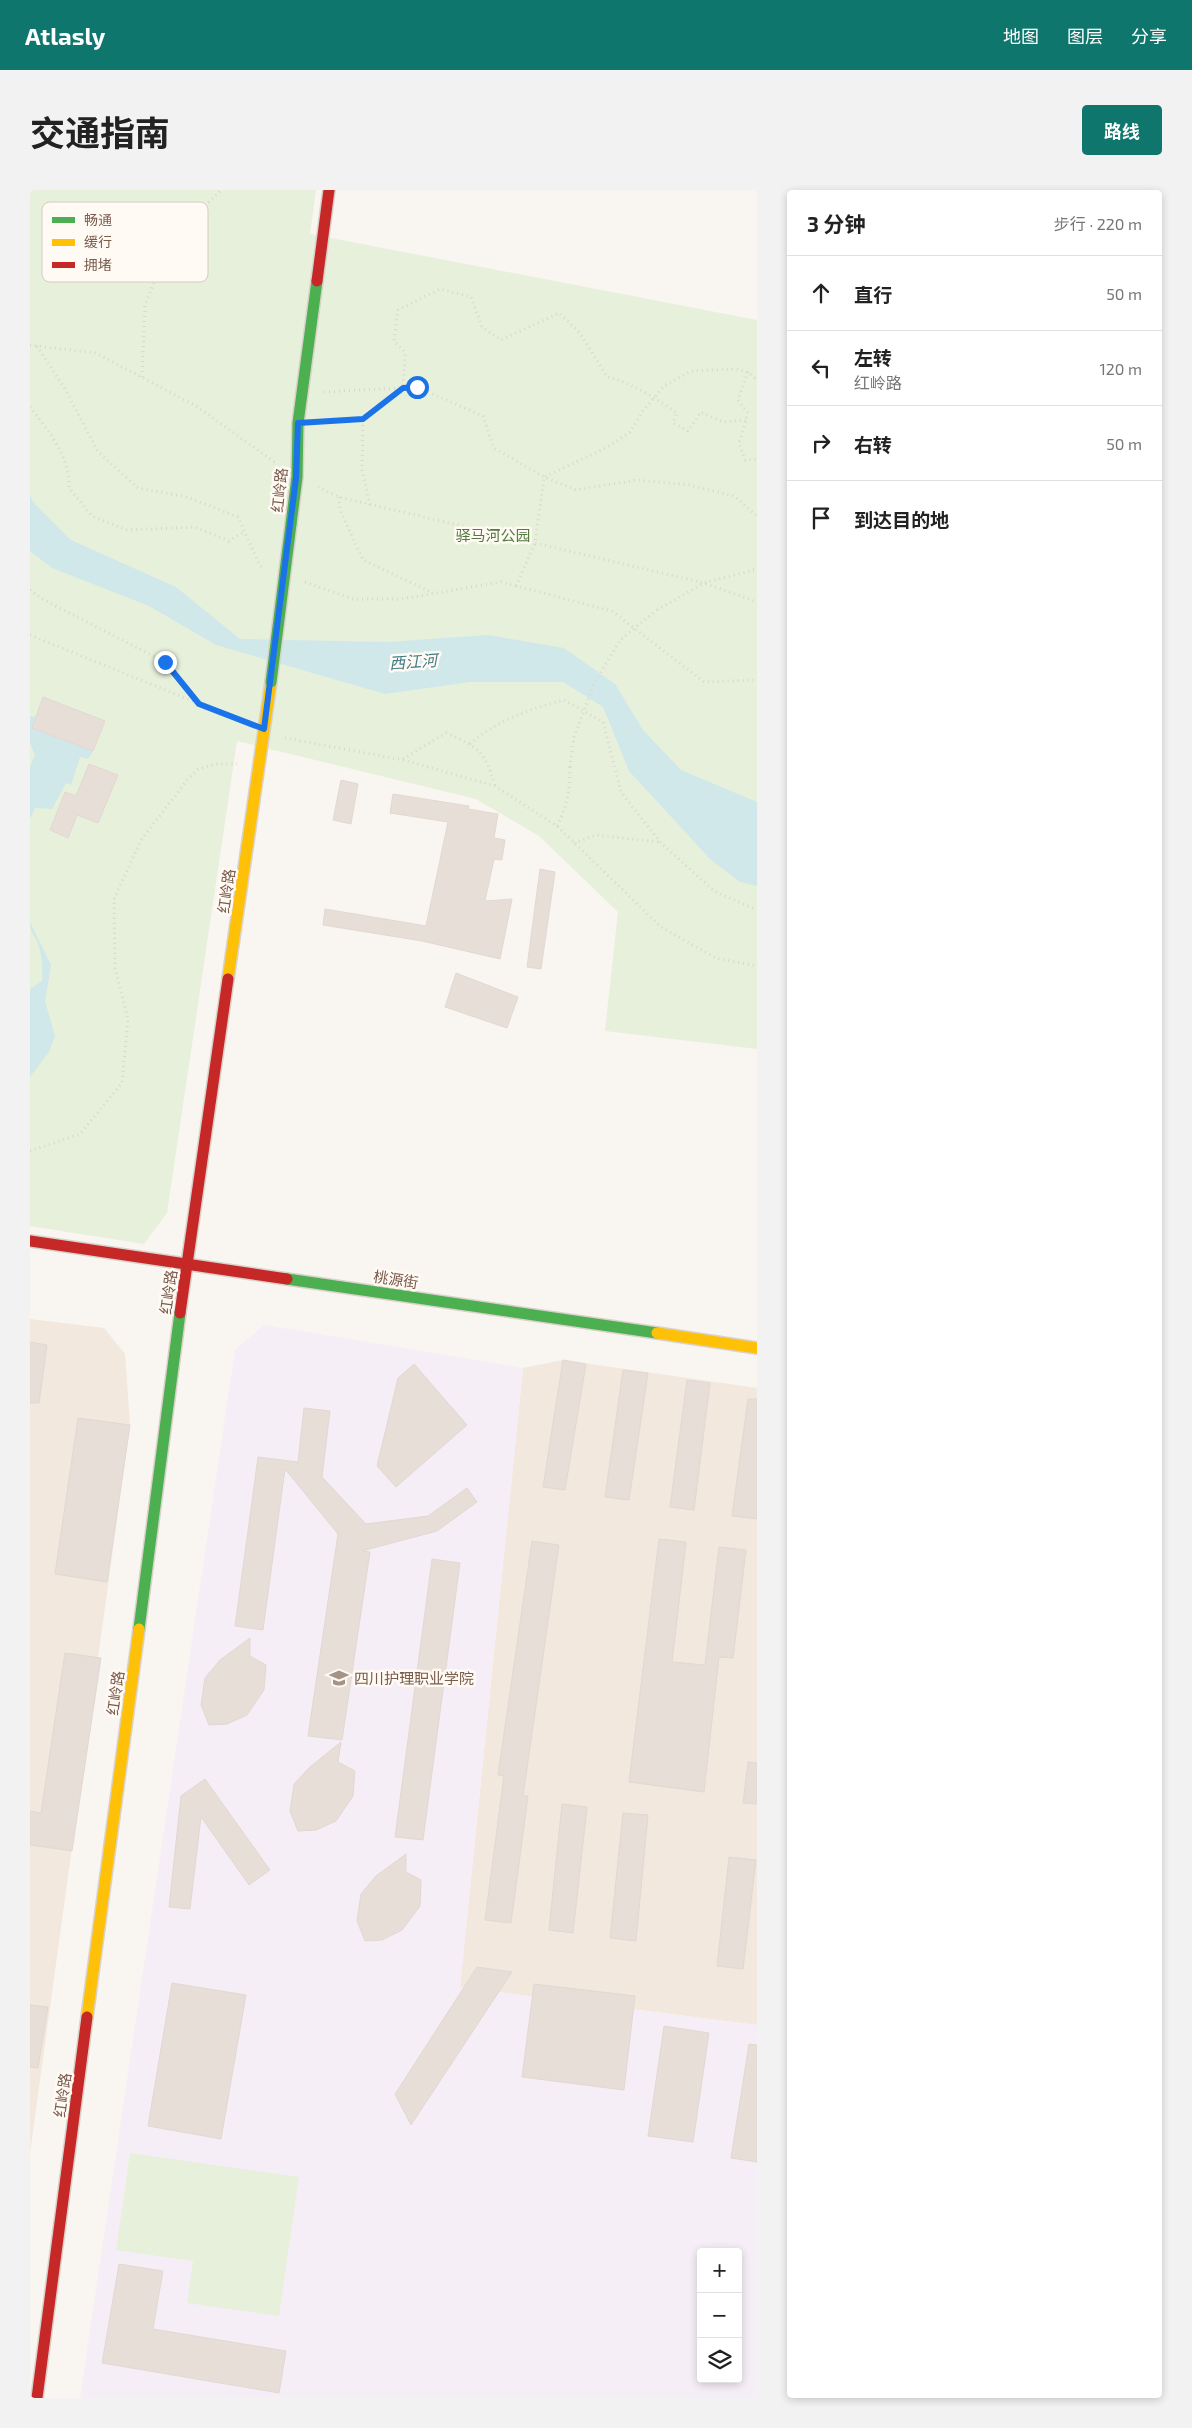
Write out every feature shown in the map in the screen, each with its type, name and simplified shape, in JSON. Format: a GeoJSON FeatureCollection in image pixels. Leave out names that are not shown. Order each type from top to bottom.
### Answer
{"type":"FeatureCollection","features":[{"type":"Feature","properties":{"kind":"street","name":"红岭路"},"geometry":{"type":"LineString","coordinates":[[37,2398],[187,1263],[271,682],[296,478],[298,423],[329,190]]}},
{"type":"Feature","properties":{"kind":"street","name":"桃源街"},"geometry":{"type":"LineString","coordinates":[[30,1241],[757,1348]]}},
{"type":"Feature","properties":{"kind":"path"},"geometry":{"type":"LineString","coordinates":[[208,203],[221,190]]}},
{"type":"Feature","properties":{"kind":"path"},"geometry":{"type":"LineString","coordinates":[[142,377],[145,305],[154,282]]}},
{"type":"Feature","properties":{"kind":"path"},"geometry":{"type":"LineString","coordinates":[[298,423],[363,419],[403,388],[405,352],[394,341],[398,310],[440,289],[471,297],[482,327],[500,340],[559,313],[580,333],[607,377],[622,380],[654,397],[677,413],[673,423],[688,431],[701,412],[723,422],[746,420]]}},
{"type":"Feature","properties":{"kind":"path"},"geometry":{"type":"LineString","coordinates":[[30,345],[96,353],[196,406],[296,478],[339,497],[704,583],[757,602]]}},
{"type":"Feature","properties":{"kind":"path"},"geometry":{"type":"LineString","coordinates":[[37,346],[64,386],[98,452],[138,488],[187,497],[238,518],[260,566],[269,569]]}},
{"type":"Feature","properties":{"kind":"path"},"geometry":{"type":"LineString","coordinates":[[544,477],[608,448],[630,432],[643,410],[664,386],[690,370],[734,369],[748,372],[757,380]]}},
{"type":"Feature","properties":{"kind":"path"},"geometry":{"type":"LineString","coordinates":[[748,372],[738,400],[748,413],[739,443],[746,460],[757,459]]}},
{"type":"Feature","properties":{"kind":"path"},"geometry":{"type":"LineString","coordinates":[[303,393],[417,387],[483,416],[494,448],[544,477],[576,490],[637,480],[689,485],[734,496],[757,516]]}},
{"type":"Feature","properties":{"kind":"path"},"geometry":{"type":"LineString","coordinates":[[30,408],[51,433],[70,474],[69,488],[92,516],[127,530],[195,527],[229,541],[244,532]]}},
{"type":"Feature","properties":{"kind":"path"},"geometry":{"type":"LineString","coordinates":[[363,419],[362,470],[370,505]]}},
{"type":"Feature","properties":{"kind":"path"},"geometry":{"type":"LineString","coordinates":[[516,586],[535,543],[544,477]]}},
{"type":"Feature","properties":{"kind":"path"},"geometry":{"type":"LineString","coordinates":[[339,497],[340,510],[363,560],[434,594]]}},
{"type":"Feature","properties":{"kind":"path"},"geometry":{"type":"LineString","coordinates":[[557,826],[570,789],[570,767],[574,737],[594,684],[620,640],[657,610],[704,583],[757,570]]}},
{"type":"Feature","properties":{"kind":"path"},"geometry":{"type":"LineString","coordinates":[[297,579],[353,599],[402,599],[501,582],[612,611],[704,682],[757,680]]}},
{"type":"Feature","properties":{"kind":"path"},"geometry":{"type":"LineString","coordinates":[[30,590],[42,599],[165,662],[199,704]]}},
{"type":"Feature","properties":{"kind":"path"},"geometry":{"type":"LineString","coordinates":[[30,635],[292,740],[403,760],[495,786],[557,826],[661,927],[716,958],[757,966]]}},
{"type":"Feature","properties":{"kind":"path"},"geometry":{"type":"LineString","coordinates":[[470,744],[487,729],[532,708],[564,700],[603,722],[621,792],[660,842],[714,891],[757,910]]}},
{"type":"Feature","properties":{"kind":"path"},"geometry":{"type":"LineString","coordinates":[[403,760],[446,733],[470,744],[488,762],[495,786]]}},
{"type":"Feature","properties":{"kind":"path"},"geometry":{"type":"LineString","coordinates":[[30,1151],[80,1134],[122,1083],[128,1019],[115,968],[114,899],[141,840],[188,779],[198,769],[215,764],[259,764]]}},
{"type":"Feature","properties":{"kind":"path"},"geometry":{"type":"LineString","coordinates":[[574,843],[596,835],[660,842]]}},
{"type":"Feature","properties":{"kind":"shaded area"},"geometry":{"type":"Polygon","coordinates":[[[30,1319],[104,1328],[125,1354],[130,1425],[30,2153],[30,1319]]]}},
{"type":"Feature","properties":{"kind":"shaded area","name":"四川护理职业学院"},"geometry":{"type":"Polygon","coordinates":[[[264,1325],[523,1368],[460,1987],[757,2025],[757,2398],[80,2398],[235,1350],[264,1325]]]}},
{"type":"Feature","properties":{"kind":"shaded area"},"geometry":{"type":"Polygon","coordinates":[[[563,1360],[757,1388],[757,2025],[460,1987],[523,1368],[563,1360]]]}},
{"type":"Feature","properties":{"kind":"green space","name":"驿马河公园"},"geometry":{"type":"Polygon","coordinates":[[[30,190],[316,190],[310,234],[757,320],[757,1049],[605,1031],[618,912],[539,836],[476,799],[237,741],[167,1213],[144,1244],[30,1226],[30,190]]]}},
{"type":"Feature","properties":{"kind":"green space"},"geometry":{"type":"Polygon","coordinates":[[[130,2153],[299,2177],[279,2316],[187,2303],[193,2261],[116,2250],[130,2153]]]}},
{"type":"Feature","properties":{"kind":"water","name":"西江河"},"geometry":{"type":"Polygon","coordinates":[[[30,495],[33,502],[71,540],[176,587],[240,639],[387,642],[488,635],[564,648],[615,684],[643,730],[681,770],[757,802],[757,886],[740,882],[710,859],[629,771],[603,707],[563,682],[470,682],[385,694],[216,645],[149,606],[52,568],[30,551],[30,495]]]}},
{"type":"Feature","properties":{"kind":"water"},"geometry":{"type":"Polygon","coordinates":[[[30,716],[36,717],[32,728],[93,751],[88,759],[80,757],[71,785],[66,783],[52,809],[35,808],[30,819],[30,767],[35,755],[30,743],[30,716]]]}},
{"type":"Feature","properties":{"kind":"water"},"geometry":{"type":"Polygon","coordinates":[[[30,922],[51,965],[45,1001],[55,1036],[49,1052],[30,1077],[30,989],[42,981],[42,961],[30,922]]]}},
{"type":"Feature","properties":{"kind":"building"},"geometry":{"type":"Polygon","coordinates":[[[43,697],[105,721],[93,751],[32,728],[43,697]]]}},
{"type":"Feature","properties":{"kind":"building"},"geometry":{"type":"Polygon","coordinates":[[[89,764],[118,775],[98,823],[77,815],[68,838],[50,830],[65,792],[76,796],[89,764]]]}},
{"type":"Feature","properties":{"kind":"building"},"geometry":{"type":"Polygon","coordinates":[[[341,780],[358,784],[351,824],[333,820],[341,780]]]}},
{"type":"Feature","properties":{"kind":"building"},"geometry":{"type":"Polygon","coordinates":[[[393,794],[469,806],[468,809],[498,814],[494,838],[505,840],[502,860],[494,859],[485,901],[512,899],[500,959],[422,941],[323,925],[325,909],[426,926],[448,822],[390,813],[393,794]]]}},
{"type":"Feature","properties":{"kind":"building"},"geometry":{"type":"Polygon","coordinates":[[[540,869],[555,872],[541,969],[527,967],[540,869]]]}},
{"type":"Feature","properties":{"kind":"building"},"geometry":{"type":"Polygon","coordinates":[[[456,973],[518,997],[507,1028],[445,1007],[456,973]]]}},
{"type":"Feature","properties":{"kind":"building"},"geometry":{"type":"Polygon","coordinates":[[[30,1342],[47,1345],[39,1403],[30,1403],[30,1342]]]}},
{"type":"Feature","properties":{"kind":"building"},"geometry":{"type":"Polygon","coordinates":[[[563,1360],[586,1364],[565,1490],[543,1487],[563,1360]]]}},
{"type":"Feature","properties":{"kind":"building"},"geometry":{"type":"Polygon","coordinates":[[[414,1364],[467,1425],[396,1487],[377,1466],[398,1378],[414,1364]]]}},
{"type":"Feature","properties":{"kind":"building"},"geometry":{"type":"Polygon","coordinates":[[[623,1370],[648,1373],[629,1500],[605,1497],[623,1370]]]}},
{"type":"Feature","properties":{"kind":"building"},"geometry":{"type":"Polygon","coordinates":[[[687,1380],[710,1383],[694,1510],[670,1507],[687,1380]]]}},
{"type":"Feature","properties":{"kind":"building"},"geometry":{"type":"Polygon","coordinates":[[[748,1399],[757,1399],[757,1519],[732,1516],[748,1399]]]}},
{"type":"Feature","properties":{"kind":"building"},"geometry":{"type":"Polygon","coordinates":[[[304,1408],[330,1411],[322,1477],[366,1524],[428,1516],[467,1488],[477,1502],[437,1531],[362,1551],[370,1552],[342,1740],[308,1736],[338,1534],[285,1469],[263,1630],[235,1626],[258,1457],[298,1462],[304,1408]]]}},
{"type":"Feature","properties":{"kind":"building"},"geometry":{"type":"Polygon","coordinates":[[[78,1418],[130,1425],[107,1582],[55,1574],[78,1418]]]}},
{"type":"Feature","properties":{"kind":"building"},"geometry":{"type":"Polygon","coordinates":[[[659,1539],[686,1542],[672,1662],[705,1665],[719,1547],[746,1550],[733,1658],[719,1657],[704,1792],[629,1782],[659,1539]]]}},
{"type":"Feature","properties":{"kind":"building"},"geometry":{"type":"Polygon","coordinates":[[[532,1541],[559,1545],[523,1796],[528,1796],[511,1923],[485,1920],[504,1776],[498,1775],[532,1541]]]}},
{"type":"Feature","properties":{"kind":"building"},"geometry":{"type":"Polygon","coordinates":[[[432,1559],[460,1563],[423,1840],[395,1837],[432,1559]]]}},
{"type":"Feature","properties":{"kind":"building"},"geometry":{"type":"Polygon","coordinates":[[[250,1638],[250,1656],[266,1665],[264,1690],[247,1715],[227,1724],[209,1725],[201,1705],[205,1678],[220,1660],[250,1638]]]}},
{"type":"Feature","properties":{"kind":"building"},"geometry":{"type":"Polygon","coordinates":[[[65,1653],[101,1658],[72,1851],[30,1845],[30,1811],[41,1813],[65,1653]]]}},
{"type":"Feature","properties":{"kind":"building"},"geometry":{"type":"Polygon","coordinates":[[[341,1742],[338,1762],[355,1771],[353,1796],[336,1821],[316,1830],[298,1831],[290,1811],[294,1784],[310,1767],[341,1742]]]}},
{"type":"Feature","properties":{"kind":"building"},"geometry":{"type":"Polygon","coordinates":[[[748,1762],[757,1763],[757,1804],[743,1803],[748,1762]]]}},
{"type":"Feature","properties":{"kind":"building"},"geometry":{"type":"Polygon","coordinates":[[[205,1779],[270,1870],[249,1885],[201,1817],[190,1909],[169,1907],[181,1796],[205,1779]]]}},
{"type":"Feature","properties":{"kind":"building"},"geometry":{"type":"Polygon","coordinates":[[[562,1804],[587,1807],[573,1933],[549,1930],[562,1804]]]}},
{"type":"Feature","properties":{"kind":"building"},"geometry":{"type":"Polygon","coordinates":[[[623,1813],[648,1815],[636,1941],[610,1938],[623,1813]]]}},
{"type":"Feature","properties":{"kind":"building"},"geometry":{"type":"Polygon","coordinates":[[[406,1854],[406,1872],[421,1880],[420,1906],[402,1930],[382,1940],[365,1941],[357,1921],[361,1894],[376,1876],[406,1854]]]}},
{"type":"Feature","properties":{"kind":"building"},"geometry":{"type":"Polygon","coordinates":[[[729,1857],[756,1860],[743,1969],[717,1966],[729,1857]]]}},
{"type":"Feature","properties":{"kind":"building"},"geometry":{"type":"Polygon","coordinates":[[[477,1967],[512,1972],[411,2125],[395,2094],[477,1967]]]}},
{"type":"Feature","properties":{"kind":"building"},"geometry":{"type":"Polygon","coordinates":[[[172,1983],[246,1995],[221,2139],[148,2126],[172,1983]]]}},
{"type":"Feature","properties":{"kind":"building"},"geometry":{"type":"Polygon","coordinates":[[[534,1984],[635,1996],[624,2090],[522,2077],[534,1984]]]}},
{"type":"Feature","properties":{"kind":"building"},"geometry":{"type":"Polygon","coordinates":[[[30,2005],[48,2007],[38,2068],[30,2067],[30,2005]]]}},
{"type":"Feature","properties":{"kind":"building"},"geometry":{"type":"Polygon","coordinates":[[[664,2026],[709,2033],[693,2142],[648,2136],[664,2026]]]}},
{"type":"Feature","properties":{"kind":"building"},"geometry":{"type":"Polygon","coordinates":[[[749,2044],[757,2045],[757,2162],[731,2158],[749,2044]]]}},
{"type":"Feature","properties":{"kind":"building"},"geometry":{"type":"Polygon","coordinates":[[[119,2264],[163,2271],[153,2329],[286,2351],[279,2393],[102,2363],[119,2264]]]}},
{"type":"Feature","properties":{"kind":"traffic: fast"},"geometry":{"type":"LineString","coordinates":[[291,524],[297,477],[298,423],[317,281]]}},
{"type":"Feature","properties":{"kind":"traffic: fast"},"geometry":{"type":"LineString","coordinates":[[271,682],[291,524]]}},
{"type":"Feature","properties":{"kind":"traffic: fast"},"geometry":{"type":"LineString","coordinates":[[287,1279],[657,1333]]}},
{"type":"Feature","properties":{"kind":"traffic: fast"},"geometry":{"type":"LineString","coordinates":[[139,1629],[180,1313]]}},
{"type":"Feature","properties":{"kind":"traffic: slow"},"geometry":{"type":"LineString","coordinates":[[228,979],[271,682]]}},
{"type":"Feature","properties":{"kind":"traffic: slow"},"geometry":{"type":"LineString","coordinates":[[657,1333],[757,1348]]}},
{"type":"Feature","properties":{"kind":"traffic: slow"},"geometry":{"type":"LineString","coordinates":[[87,2017],[139,1629]]}},
{"type":"Feature","properties":{"kind":"traffic: jam"},"geometry":{"type":"LineString","coordinates":[[317,281],[329,190]]}},
{"type":"Feature","properties":{"kind":"traffic: jam"},"geometry":{"type":"LineString","coordinates":[[180,1313],[228,979]]}},
{"type":"Feature","properties":{"kind":"traffic: jam"},"geometry":{"type":"LineString","coordinates":[[30,1241],[287,1279]]}},
{"type":"Feature","properties":{"kind":"traffic: jam"},"geometry":{"type":"LineString","coordinates":[[37,2398],[87,2017]]}},
{"type":"Feature","properties":{"kind":"place","name":"四川护理职业学院"},"geometry":{"type":"Point","coordinates":[339,1678]}},
{"type":"Feature","properties":{"kind":"route"},"geometry":{"type":"LineString","coordinates":[[165,662],[199,704],[264,729],[296,478],[298,423],[363,419],[403,388],[417,387]]}}]}
